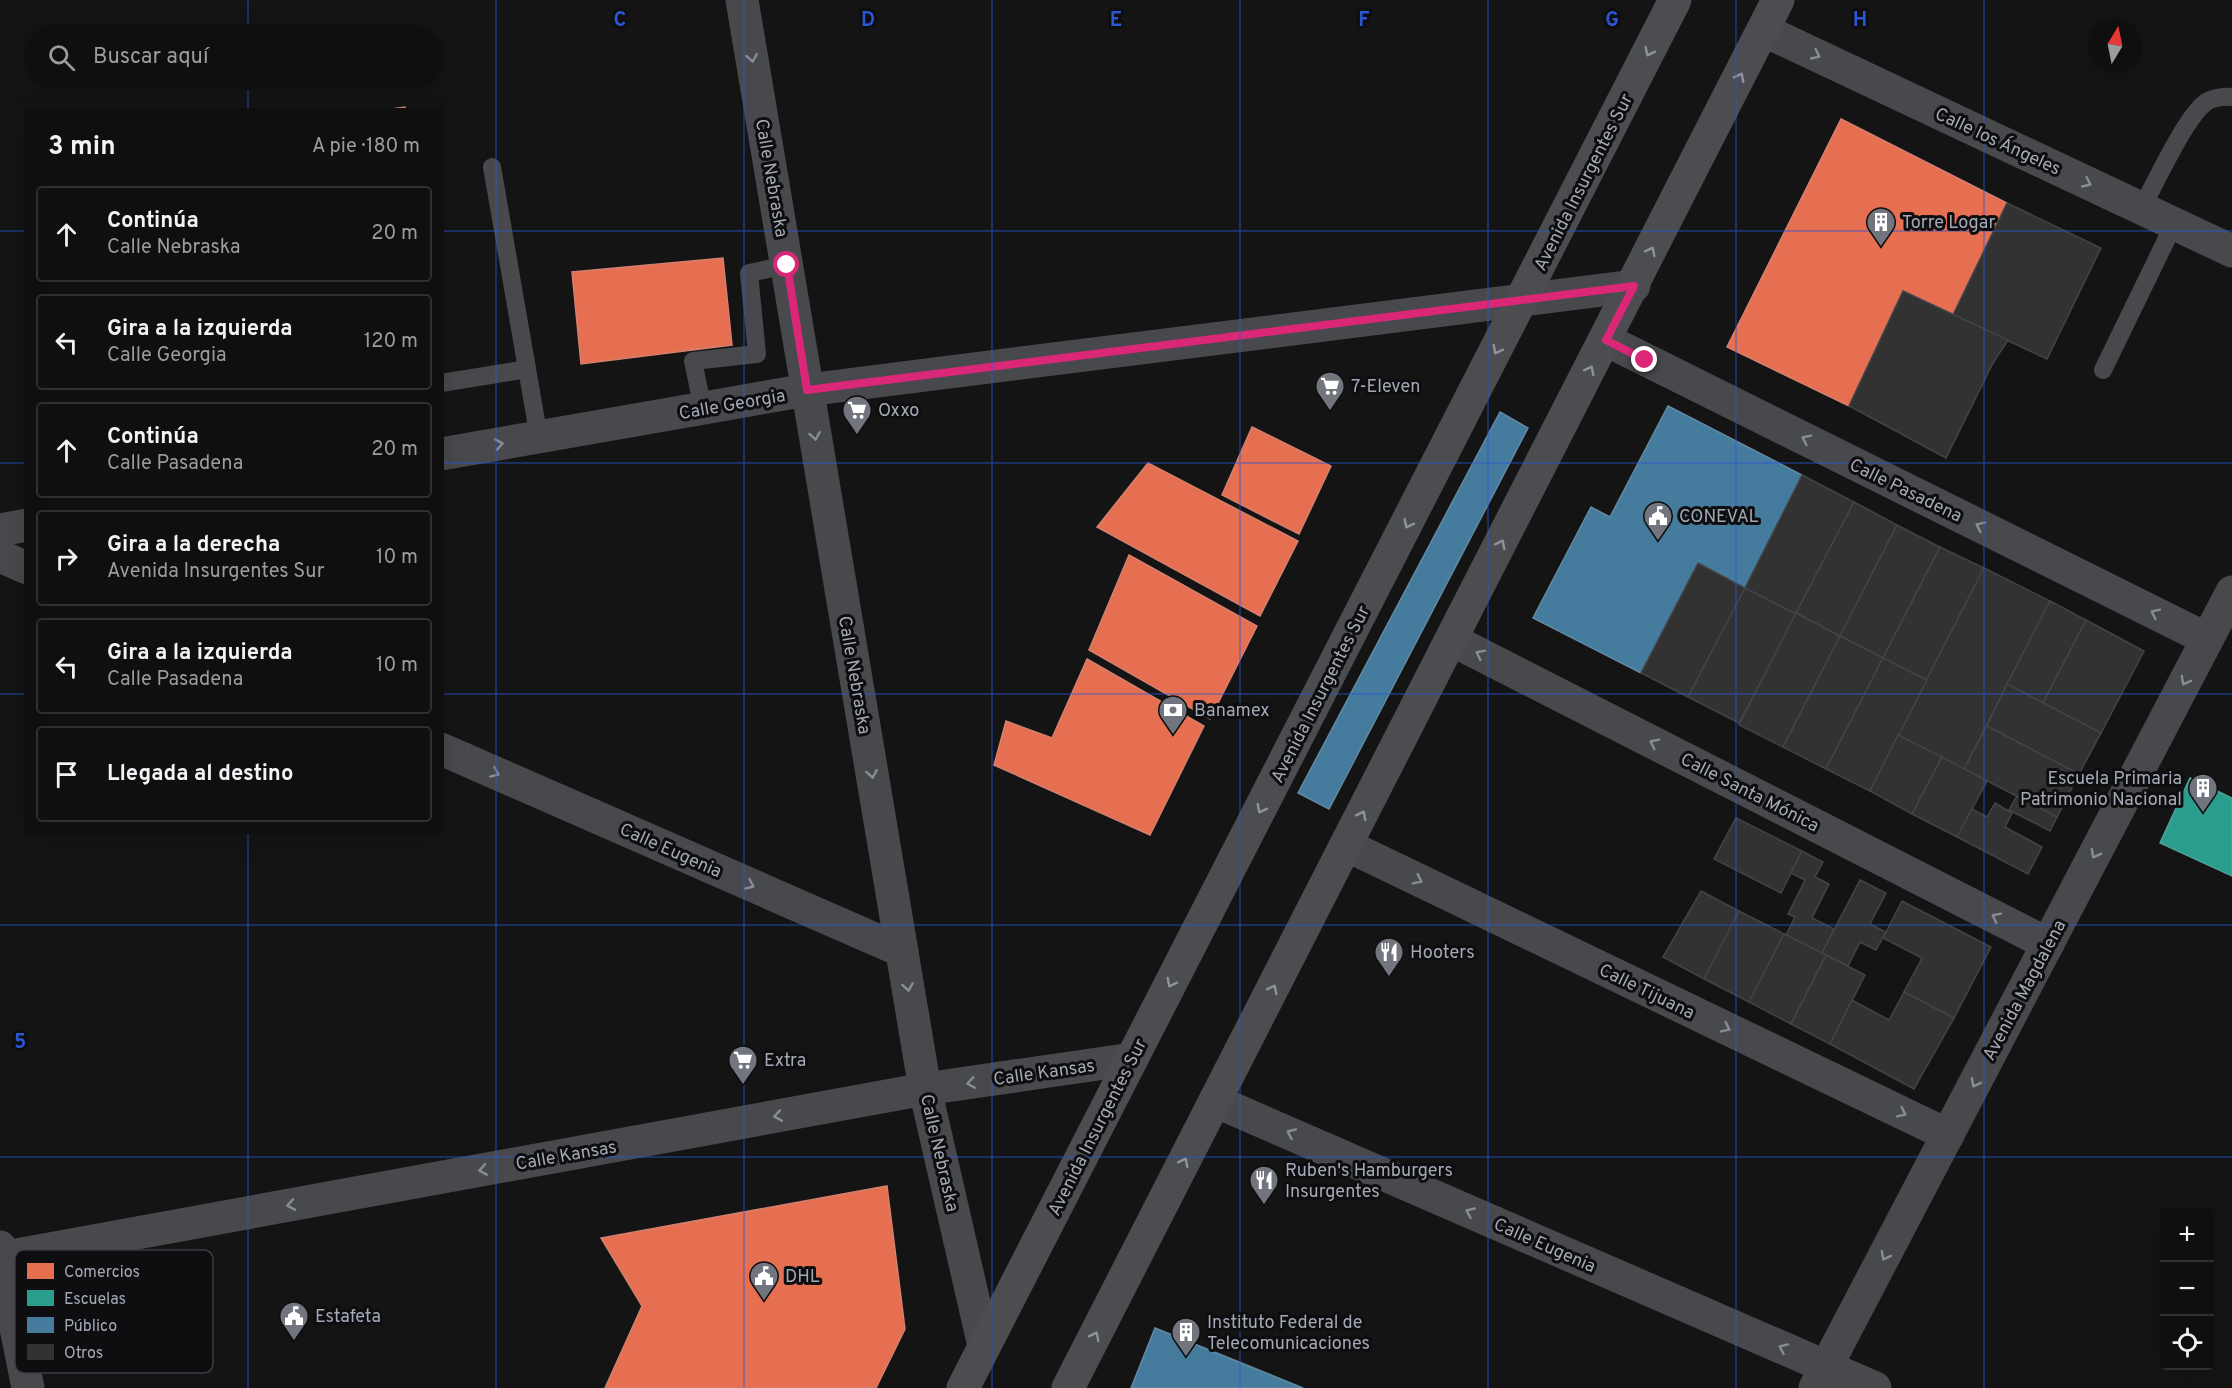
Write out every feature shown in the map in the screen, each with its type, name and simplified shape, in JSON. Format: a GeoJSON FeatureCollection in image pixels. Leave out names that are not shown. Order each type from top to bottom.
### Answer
{"type":"FeatureCollection","features":[{"type":"Feature","properties":{"kind":"main road","name":"Avenida Insurgentes Sur"},"geometry":{"type":"LineString","coordinates":[[963,1388],[1675,0]]}},
{"type":"Feature","properties":{"kind":"main road"},"geometry":{"type":"LineString","coordinates":[[1068,1388],[1634,286],[1778,0]]}},
{"type":"Feature","properties":{"kind":"street","name":"Calle Nebraska"},"geometry":{"type":"LineString","coordinates":[[742,0],[925,1089],[984,1346]]}},
{"type":"Feature","properties":{"kind":"street","name":"Calle los Ángeles"},"geometry":{"type":"LineString","coordinates":[[1763,30],[2232,251]]}},
{"type":"Feature","properties":{"kind":"street"},"geometry":{"type":"LineString","coordinates":[[1523,298],[1634,286]]}},
{"type":"Feature","properties":{"kind":"street","name":"Calle Georgia"},"geometry":{"type":"LineString","coordinates":[[444,454],[807,390],[1523,298]]}},
{"type":"Feature","properties":{"kind":"street","name":"Calle Pasadena"},"geometry":{"type":"LineString","coordinates":[[1606,340],[2207,639]]}},
{"type":"Feature","properties":{"kind":"street"},"geometry":{"type":"LineString","coordinates":[[0,530],[24,526]]}},
{"type":"Feature","properties":{"kind":"street"},"geometry":{"type":"LineString","coordinates":[[0,556],[24,567]]}},
{"type":"Feature","properties":{"kind":"street","name":"Avenida Magdalena"},"geometry":{"type":"LineString","coordinates":[[1821,1378],[2232,592]]}},
{"type":"Feature","properties":{"kind":"street","name":"Calle Santa Mónica"},"geometry":{"type":"LineString","coordinates":[[1452,640],[2048,944]]}},
{"type":"Feature","properties":{"kind":"street","name":"Calle Eugenia"},"geometry":{"type":"LineString","coordinates":[[444,750],[902,951]]}},
{"type":"Feature","properties":{"kind":"street","name":"Calle Tijuana"},"geometry":{"type":"LineString","coordinates":[[1346,845],[1948,1135]]}},
{"type":"Feature","properties":{"kind":"street","name":"Calle Kansas"},"geometry":{"type":"LineString","coordinates":[[23,1250],[925,1089],[1132,1059]]}},
{"type":"Feature","properties":{"kind":"street","name":"Calle Eugenia"},"geometry":{"type":"LineString","coordinates":[[1215,1101],[1821,1378],[1875,1388]]}},
{"type":"Feature","properties":{"kind":"street"},"geometry":{"type":"LineString","coordinates":[[1,1254],[15,1323]]}},
{"type":"Feature","properties":{"kind":"street"},"geometry":{"type":"LineString","coordinates":[[25,1373],[28,1388]]}},
{"type":"Feature","properties":{"kind":"lane"},"geometry":{"type":"LineString","coordinates":[[2141,209],[2192,117],[2206,102],[2225,96],[2232,97]]}},
{"type":"Feature","properties":{"kind":"lane"},"geometry":{"type":"LineString","coordinates":[[492,167],[539,438]]}},
{"type":"Feature","properties":{"kind":"lane"},"geometry":{"type":"LineString","coordinates":[[2103,370],[2174,224]]}},
{"type":"Feature","properties":{"kind":"lane"},"geometry":{"type":"LineString","coordinates":[[703,409],[693,362],[757,354],[749,273],[787,265]]}},
{"type":"Feature","properties":{"kind":"lane"},"geometry":{"type":"LineString","coordinates":[[444,382],[527,369]]}},
{"type":"Feature","properties":{"kind":"building: Comercios","name":"Torre Logar"},"geometry":{"type":"Polygon","coordinates":[[[1841,119],[2007,203],[1953,315],[1903,291],[1849,406],[1727,347],[1841,119]]]}},
{"type":"Feature","properties":{"kind":"building: Comercios"},"geometry":{"type":"Polygon","coordinates":[[[723,258],[732,345],[581,364],[572,272],[723,258]]]}},
{"type":"Feature","properties":{"kind":"building: Comercios"},"geometry":{"type":"Polygon","coordinates":[[[1252,427],[1331,466],[1299,534],[1222,495],[1252,427]]]}},
{"type":"Feature","properties":{"kind":"building: Comercios"},"geometry":{"type":"Polygon","coordinates":[[[1148,463],[1298,541],[1260,616],[1097,527],[1148,463]]]}},
{"type":"Feature","properties":{"kind":"building: Comercios"},"geometry":{"type":"Polygon","coordinates":[[[1129,555],[1257,626],[1210,719],[1089,650],[1129,555]]]}},
{"type":"Feature","properties":{"kind":"building: Comercios"},"geometry":{"type":"Polygon","coordinates":[[[1087,659],[1204,726],[1150,835],[994,765],[1006,721],[1052,738],[1087,659]]]}},
{"type":"Feature","properties":{"kind":"building: Comercios"},"geometry":{"type":"Polygon","coordinates":[[[887,1186],[905,1329],[876,1388],[605,1388],[642,1306],[601,1238],[887,1186]]]}},
{"type":"Feature","properties":{"kind":"building: Escuelas","name":"Escuela Primaria Patrimonio Nacional"},"geometry":{"type":"Polygon","coordinates":[[[2190,778],[2232,798],[2232,876],[2160,843],[2190,778]]]}},
{"type":"Feature","properties":{"kind":"building: Público"},"geometry":{"type":"Polygon","coordinates":[[[1668,406],[1802,475],[1745,588],[1698,563],[1641,673],[1533,618],[1591,507],[1610,517],[1668,406]]]}},
{"type":"Feature","properties":{"kind":"building: Público"},"geometry":{"type":"Polygon","coordinates":[[[1500,412],[1528,428],[1329,809],[1298,793],[1500,412]]]}},
{"type":"Feature","properties":{"kind":"building: Público","name":"Instituto Federal de Telecomunicaciones"},"geometry":{"type":"Polygon","coordinates":[[[1155,1328],[1303,1388],[1131,1388],[1155,1328]]]}},
{"type":"Feature","properties":{"kind":"building: Otros"},"geometry":{"type":"Polygon","coordinates":[[[2007,203],[2101,248],[2047,359],[1953,315],[2007,203]]]}},
{"type":"Feature","properties":{"kind":"building: Otros"},"geometry":{"type":"Polygon","coordinates":[[[1903,291],[2008,340],[1993,363],[1946,458],[1849,406],[1903,291]]]}},
{"type":"Feature","properties":{"kind":"building: Otros"},"geometry":{"type":"Polygon","coordinates":[[[1802,475],[1854,502],[1796,614],[1745,588],[1802,475]]]}},
{"type":"Feature","properties":{"kind":"building: Otros"},"geometry":{"type":"Polygon","coordinates":[[[1854,502],[1897,525],[1840,636],[1796,613],[1854,502]]]}},
{"type":"Feature","properties":{"kind":"building: Otros"},"geometry":{"type":"Polygon","coordinates":[[[1897,525],[1940,547],[1883,658],[1840,636],[1897,525]]]}},
{"type":"Feature","properties":{"kind":"building: Otros"},"geometry":{"type":"Polygon","coordinates":[[[1940,547],[1984,568],[1927,680],[1883,658],[1940,547]]]}},
{"type":"Feature","properties":{"kind":"building: Otros"},"geometry":{"type":"Polygon","coordinates":[[[1698,563],[1745,588],[1688,697],[1641,673],[1698,563]]]}},
{"type":"Feature","properties":{"kind":"building: Otros"},"geometry":{"type":"Polygon","coordinates":[[[1984,568],[2050,601],[1964,769],[1898,735],[1984,568]]]}},
{"type":"Feature","properties":{"kind":"building: Otros"},"geometry":{"type":"Polygon","coordinates":[[[1745,588],[1796,614],[1739,723],[1688,697],[1745,588]]]}},
{"type":"Feature","properties":{"kind":"building: Otros"},"geometry":{"type":"Polygon","coordinates":[[[2050,601],[2086,620],[2043,703],[2007,684],[2050,601]]]}},
{"type":"Feature","properties":{"kind":"building: Otros"},"geometry":{"type":"Polygon","coordinates":[[[1796,613],[1840,636],[1783,747],[1739,725],[1796,613]]]}},
{"type":"Feature","properties":{"kind":"building: Otros"},"geometry":{"type":"Polygon","coordinates":[[[2086,620],[2144,651],[2101,733],[2043,703],[2086,620]]]}},
{"type":"Feature","properties":{"kind":"building: Otros"},"geometry":{"type":"Polygon","coordinates":[[[1840,636],[1883,658],[1826,769],[1783,747],[1840,636]]]}},
{"type":"Feature","properties":{"kind":"building: Otros"},"geometry":{"type":"Polygon","coordinates":[[[1883,658],[1927,680],[1870,791],[1826,769],[1883,658]]]}},
{"type":"Feature","properties":{"kind":"building: Otros"},"geometry":{"type":"Polygon","coordinates":[[[2007,684],[2101,733],[2079,774],[1987,726],[2007,684]]]}},
{"type":"Feature","properties":{"kind":"building: Otros"},"geometry":{"type":"Polygon","coordinates":[[[1987,726],[2079,774],[2057,817],[1964,769],[1987,726]]]}},
{"type":"Feature","properties":{"kind":"building: Otros"},"geometry":{"type":"Polygon","coordinates":[[[1898,735],[1942,757],[1912,814],[1870,791],[1898,735]]]}},
{"type":"Feature","properties":{"kind":"building: Otros"},"geometry":{"type":"Polygon","coordinates":[[[1942,757],[1987,781],[1957,837],[1912,814],[1942,757]]]}},
{"type":"Feature","properties":{"kind":"building: Otros"},"geometry":{"type":"Polygon","coordinates":[[[2017,796],[2057,817],[2050,831],[2009,810],[2017,796]]]}},
{"type":"Feature","properties":{"kind":"building: Otros"},"geometry":{"type":"Polygon","coordinates":[[[1995,803],[2012,813],[2005,827],[2042,847],[2028,874],[1957,837],[1972,809],[1987,817],[1995,803]]]}},
{"type":"Feature","properties":{"kind":"building: Otros"},"geometry":{"type":"Polygon","coordinates":[[[1736,818],[1802,851],[1781,893],[1714,859],[1736,818]]]}},
{"type":"Feature","properties":{"kind":"building: Otros"},"geometry":{"type":"Polygon","coordinates":[[[1802,851],[1823,862],[1815,877],[1829,884],[1812,918],[1834,929],[1822,953],[1786,935],[1795,917],[1788,914],[1805,880],[1791,873],[1802,851]]]}},
{"type":"Feature","properties":{"kind":"building: Otros"},"geometry":{"type":"Polygon","coordinates":[[[1860,880],[1886,893],[1870,924],[1886,932],[1876,950],[1860,942],[1848,966],[1822,953],[1860,880]]]}},
{"type":"Feature","properties":{"kind":"building: Otros"},"geometry":{"type":"Polygon","coordinates":[[[1701,891],[1739,911],[1704,979],[1663,957],[1701,891]]]}},
{"type":"Feature","properties":{"kind":"building: Otros"},"geometry":{"type":"Polygon","coordinates":[[[1902,901],[1991,947],[1954,1018],[1904,992],[1922,958],[1883,938],[1902,901]]]}},
{"type":"Feature","properties":{"kind":"building: Otros"},"geometry":{"type":"Polygon","coordinates":[[[1739,911],[1784,934],[1749,1002],[1704,979],[1739,911]]]}},
{"type":"Feature","properties":{"kind":"building: Otros"},"geometry":{"type":"Polygon","coordinates":[[[1784,934],[1826,955],[1791,1024],[1749,1002],[1784,934]]]}},
{"type":"Feature","properties":{"kind":"building: Otros"},"geometry":{"type":"Polygon","coordinates":[[[1826,955],[1865,975],[1830,1044],[1791,1024],[1826,955]]]}},
{"type":"Feature","properties":{"kind":"building: Otros"},"geometry":{"type":"Polygon","coordinates":[[[1904,992],[1954,1018],[1914,1089],[1830,1044],[1852,1000],[1889,1020],[1904,992]]]}},
{"type":"Feature","properties":{"kind":"place","name":"Torre Logar"},"geometry":{"type":"Point","coordinates":[1881,248]}},
{"type":"Feature","properties":{"kind":"place","name":"7-Eleven"},"geometry":{"type":"Point","coordinates":[1330,412]}},
{"type":"Feature","properties":{"kind":"place","name":"Oxxo"},"geometry":{"type":"Point","coordinates":[857,436]}},
{"type":"Feature","properties":{"kind":"place","name":"CONEVAL"},"geometry":{"type":"Point","coordinates":[1658,542]}},
{"type":"Feature","properties":{"kind":"place","name":"Banamex"},"geometry":{"type":"Point","coordinates":[1173,736]}},
{"type":"Feature","properties":{"kind":"place","name":"Escuela Primaria Patrimonio Nacional"},"geometry":{"type":"Point","coordinates":[2203,814]}},
{"type":"Feature","properties":{"kind":"place","name":"Hooters"},"geometry":{"type":"Point","coordinates":[1389,978]}},
{"type":"Feature","properties":{"kind":"place","name":"Extra"},"geometry":{"type":"Point","coordinates":[743,1086]}},
{"type":"Feature","properties":{"kind":"place","name":"Ruben's Hamburgers Insurgentes"},"geometry":{"type":"Point","coordinates":[1264,1206]}},
{"type":"Feature","properties":{"kind":"place","name":"DHL"},"geometry":{"type":"Point","coordinates":[764,1302]}},
{"type":"Feature","properties":{"kind":"place","name":"Estafeta"},"geometry":{"type":"Point","coordinates":[294,1342]}},
{"type":"Feature","properties":{"kind":"place","name":"Instituto Federal de Telecomunicaciones"},"geometry":{"type":"Point","coordinates":[1186,1358]}},
{"type":"Feature","properties":{"kind":"route"},"geometry":{"type":"LineString","coordinates":[[787,265],[807,390],[1523,298],[1634,286],[1606,340],[1645,360]]}}]}
